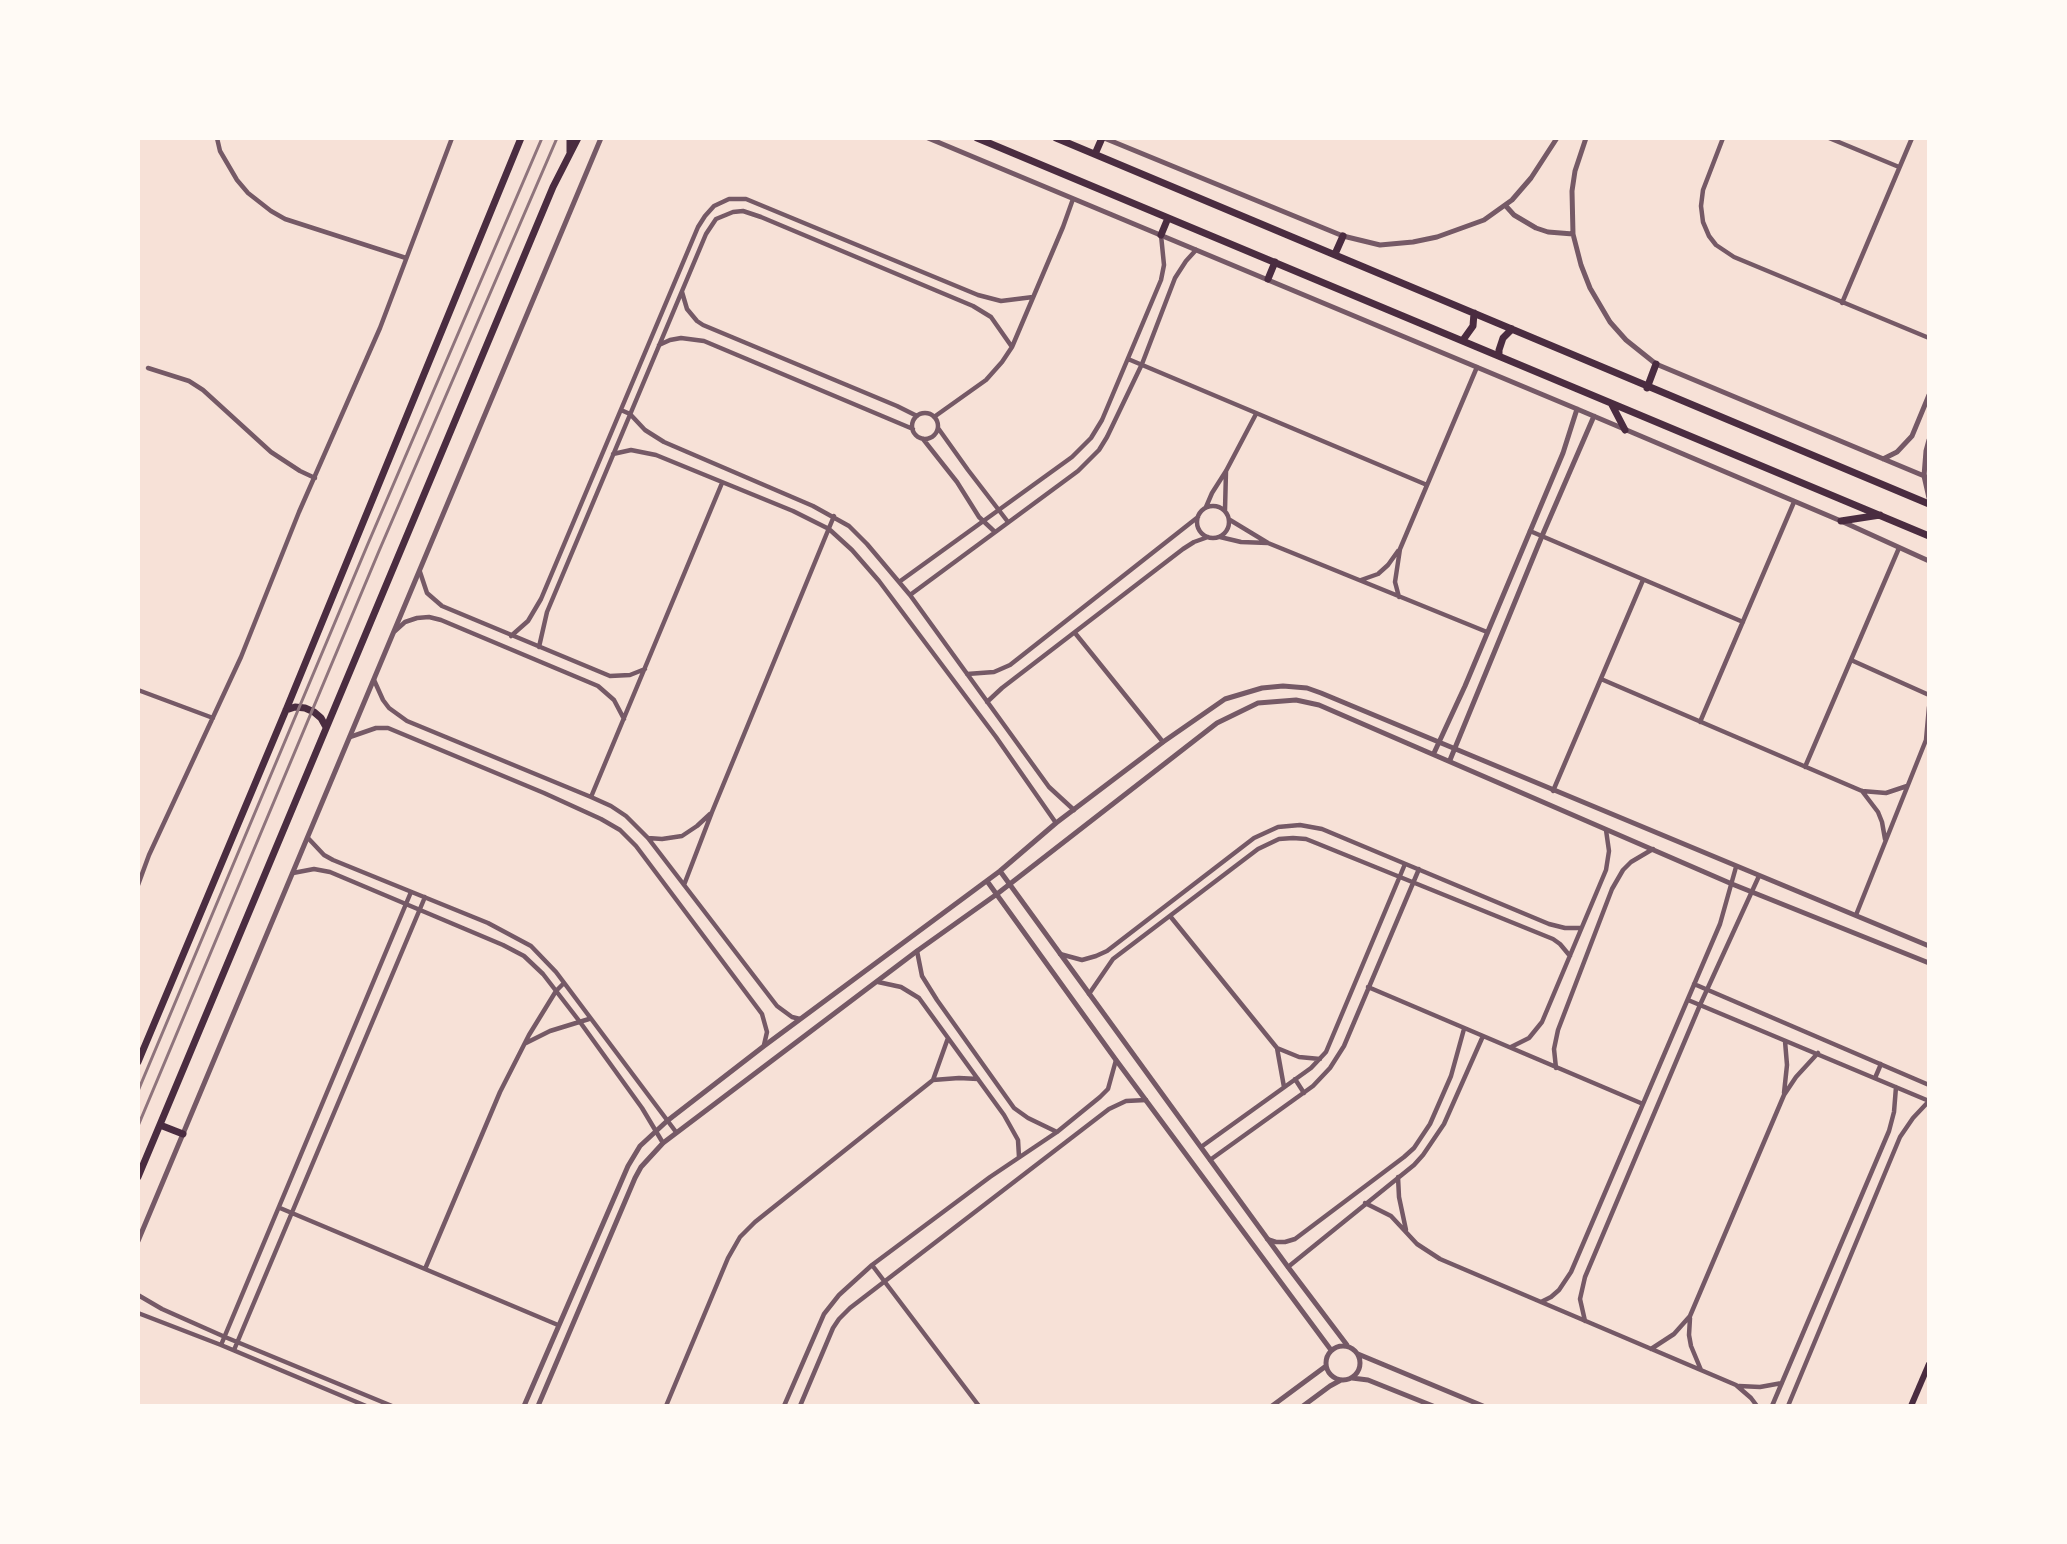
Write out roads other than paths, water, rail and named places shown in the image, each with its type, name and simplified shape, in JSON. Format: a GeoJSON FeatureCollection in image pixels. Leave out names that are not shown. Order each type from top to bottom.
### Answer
{"type":"FeatureCollection","features":[{"type":"Feature","properties":{"kind":"main road"},"geometry":{"type":"LineString","coordinates":[[138,1062],[286,710],[519,141],[528,138]]}},
{"type":"Feature","properties":{"kind":"main road"},"geometry":{"type":"LineString","coordinates":[[570,138],[570,152]]}},
{"type":"Feature","properties":{"kind":"main road"},"geometry":{"type":"LineString","coordinates":[[138,1177],[548,198],[578,138]]}},
{"type":"Feature","properties":{"kind":"main road"},"geometry":{"type":"LineString","coordinates":[[977,138],[1929,536]]}},
{"type":"Feature","properties":{"kind":"main road"},"geometry":{"type":"LineString","coordinates":[[1056,138],[1929,504]]}},
{"type":"Feature","properties":{"kind":"main road"},"geometry":{"type":"LineString","coordinates":[[1095,154],[1103,138]]}},
{"type":"Feature","properties":{"kind":"main road"},"geometry":{"type":"LineString","coordinates":[[1161,235],[1168,218]]}},
{"type":"Feature","properties":{"kind":"main road"},"geometry":{"type":"LineString","coordinates":[[1335,254],[1343,236]]}},
{"type":"Feature","properties":{"kind":"main road"},"geometry":{"type":"LineString","coordinates":[[1268,279],[1275,262]]}},
{"type":"Feature","properties":{"kind":"main road"},"geometry":{"type":"LineString","coordinates":[[1463,340],[1473,326],[1474,313]]}},
{"type":"Feature","properties":{"kind":"main road"},"geometry":{"type":"LineString","coordinates":[[1499,356],[1503,338],[1512,329]]}},
{"type":"Feature","properties":{"kind":"main road"},"geometry":{"type":"LineString","coordinates":[[1647,387],[1656,364]]}},
{"type":"Feature","properties":{"kind":"main road"},"geometry":{"type":"LineString","coordinates":[[1612,405],[1625,430]]}},
{"type":"Feature","properties":{"kind":"main road"},"geometry":{"type":"LineString","coordinates":[[1841,521],[1881,515]]}},
{"type":"Feature","properties":{"kind":"main road"},"geometry":{"type":"LineString","coordinates":[[286,710],[295,707],[305,708],[321,718],[326,727]]}},
{"type":"Feature","properties":{"kind":"main road"},"geometry":{"type":"LineString","coordinates":[[160,1125],[183,1134]]}},
{"type":"Feature","properties":{"kind":"main road"},"geometry":{"type":"LineString","coordinates":[[1911,1406],[1929,1364]]}},
{"type":"Feature","properties":{"kind":"street"},"geometry":{"type":"LineString","coordinates":[[217,138],[220,151],[237,180],[248,193],[272,212],[285,219],[406,258]]}},
{"type":"Feature","properties":{"kind":"street"},"geometry":{"type":"LineString","coordinates":[[138,885],[149,855],[241,657],[299,512],[380,328],[452,138]]}},
{"type":"Feature","properties":{"kind":"street"},"geometry":{"type":"LineString","coordinates":[[138,1241],[602,138]]}},
{"type":"Feature","properties":{"kind":"street"},"geometry":{"type":"LineString","coordinates":[[928,138],[1594,416],[1929,561]]}},
{"type":"Feature","properties":{"kind":"street"},"geometry":{"type":"LineString","coordinates":[[1103,138],[1343,236],[1380,245],[1437,237],[1484,220],[1505,205],[1531,178],[1557,138]]}},
{"type":"Feature","properties":{"kind":"street"},"geometry":{"type":"LineString","coordinates":[[1586,138],[1575,171],[1572,191],[1573,234],[1581,265],[1600,306],[1626,340],[1656,364],[1927,477]]}},
{"type":"Feature","properties":{"kind":"street"},"geometry":{"type":"LineString","coordinates":[[1723,138],[1703,190],[1702,214],[1709,236],[1716,245],[1726,252],[1842,303],[1929,338]]}},
{"type":"Feature","properties":{"kind":"street"},"geometry":{"type":"LineString","coordinates":[[1829,138],[1899,167]]}},
{"type":"Feature","properties":{"kind":"street"},"geometry":{"type":"LineString","coordinates":[[1842,303],[1912,138]]}},
{"type":"Feature","properties":{"kind":"street"},"geometry":{"type":"LineString","coordinates":[[511,636],[524,626],[537,607],[698,228],[714,206],[729,199],[746,199],[991,299],[1013,300],[1033,297]]}},
{"type":"Feature","properties":{"kind":"street"},"geometry":{"type":"LineString","coordinates":[[934,417],[986,380],[1012,347],[1073,199]]}},
{"type":"Feature","properties":{"kind":"street"},"geometry":{"type":"LineString","coordinates":[[1505,205],[1514,215],[1536,228],[1561,234],[1573,234]]}},
{"type":"Feature","properties":{"kind":"street"},"geometry":{"type":"LineString","coordinates":[[539,647],[546,612],[682,291],[710,226],[724,214],[743,211],[753,214],[986,312],[1012,347]]}},
{"type":"Feature","properties":{"kind":"street"},"geometry":{"type":"LineString","coordinates":[[830,245],[835,235]]}},
{"type":"Feature","properties":{"kind":"street"},"geometry":{"type":"LineString","coordinates":[[899,582],[985,522],[998,509],[1072,457],[1084,445],[1102,420],[1161,280],[1164,265],[1161,235]]}},
{"type":"Feature","properties":{"kind":"street"},"geometry":{"type":"LineString","coordinates":[[910,595],[1078,471],[1099,450],[1142,364],[1175,278],[1196,250]]}},
{"type":"Feature","properties":{"kind":"street"},"geometry":{"type":"LineString","coordinates":[[682,291],[687,309],[693,318],[703,325],[917,416],[926,414],[934,417],[938,428],[968,471],[1008,522]]}},
{"type":"Feature","properties":{"kind":"street"},"geometry":{"type":"LineString","coordinates":[[659,345],[681,338],[704,341],[913,429]]}},
{"type":"Feature","properties":{"kind":"street"},"geometry":{"type":"LineString","coordinates":[[1128,359],[1427,485]]}},
{"type":"Feature","properties":{"kind":"street"},"geometry":{"type":"LineString","coordinates":[[1360,580],[1378,574],[1388,566],[1400,549],[1477,367]]}},
{"type":"Feature","properties":{"kind":"street"},"geometry":{"type":"LineString","coordinates":[[148,368],[189,381],[272,452],[315,478]]}},
{"type":"Feature","properties":{"kind":"street"},"geometry":{"type":"LineString","coordinates":[[1883,459],[1897,452],[1912,436],[1929,395]]}},
{"type":"Feature","properties":{"kind":"street"},"geometry":{"type":"LineString","coordinates":[[1434,753],[1563,453],[1577,409]]}},
{"type":"Feature","properties":{"kind":"street"},"geometry":{"type":"LineString","coordinates":[[621,410],[630,414],[645,430],[664,442],[834,516],[849,526],[910,595],[1049,787],[1074,810]]}},
{"type":"Feature","properties":{"kind":"street"},"geometry":{"type":"LineString","coordinates":[[967,674],[994,672],[1010,665],[1198,517],[1206,507],[1256,414]]}},
{"type":"Feature","properties":{"kind":"street"},"geometry":{"type":"LineString","coordinates":[[917,416],[913,429],[916,436],[923,439],[957,482],[979,517],[995,532]]}},
{"type":"Feature","properties":{"kind":"street"},"geometry":{"type":"LineString","coordinates":[[1450,760],[1594,416]]}},
{"type":"Feature","properties":{"kind":"street"},"geometry":{"type":"LineString","coordinates":[[923,439],[933,437],[938,428]]}},
{"type":"Feature","properties":{"kind":"street"},"geometry":{"type":"LineString","coordinates":[[1929,440],[1926,450],[1929,498]]}},
{"type":"Feature","properties":{"kind":"street"},"geometry":{"type":"LineString","coordinates":[[613,454],[631,450],[648,453],[793,511],[829,529],[852,550],[879,581],[996,737],[1056,823]]}},
{"type":"Feature","properties":{"kind":"street"},"geometry":{"type":"LineString","coordinates":[[1226,471],[1226,512],[1230,520],[1268,543],[1486,632]]}},
{"type":"Feature","properties":{"kind":"street"},"geometry":{"type":"LineString","coordinates":[[591,797],[723,483]]}},
{"type":"Feature","properties":{"kind":"street"},"geometry":{"type":"LineString","coordinates":[[1700,722],[1794,502]]}},
{"type":"Feature","properties":{"kind":"street"},"geometry":{"type":"LineString","coordinates":[[1206,507],[1215,506],[1226,512]]}},
{"type":"Feature","properties":{"kind":"street"},"geometry":{"type":"LineString","coordinates":[[684,885],[834,516]]}},
{"type":"Feature","properties":{"kind":"street"},"geometry":{"type":"LineString","coordinates":[[1198,517],[1199,530],[1208,537]]}},
{"type":"Feature","properties":{"kind":"street"},"geometry":{"type":"LineString","coordinates":[[1219,537],[1227,530],[1230,520]]}},
{"type":"Feature","properties":{"kind":"street"},"geometry":{"type":"LineString","coordinates":[[1530,531],[1743,622]]}},
{"type":"Feature","properties":{"kind":"street"},"geometry":{"type":"LineString","coordinates":[[987,702],[1002,688],[1194,542],[1208,537],[1219,537],[1241,542],[1268,543]]}},
{"type":"Feature","properties":{"kind":"street"},"geometry":{"type":"LineString","coordinates":[[1805,767],[1899,548]]}},
{"type":"Feature","properties":{"kind":"street"},"geometry":{"type":"LineString","coordinates":[[1399,597],[1395,582],[1400,549]]}},
{"type":"Feature","properties":{"kind":"street"},"geometry":{"type":"LineString","coordinates":[[420,572],[427,592],[442,606],[511,636],[614,677],[630,675],[645,669]]}},
{"type":"Feature","properties":{"kind":"street"},"geometry":{"type":"LineString","coordinates":[[1553,791],[1643,580]]}},
{"type":"Feature","properties":{"kind":"street"},"geometry":{"type":"LineString","coordinates":[[395,631],[405,622],[417,618],[429,617],[441,620],[598,686],[614,700],[624,719]]}},
{"type":"Feature","properties":{"kind":"street"},"geometry":{"type":"LineString","coordinates":[[1074,633],[1163,742]]}},
{"type":"Feature","properties":{"kind":"street"},"geometry":{"type":"LineString","coordinates":[[1851,660],[1929,695]]}},
{"type":"Feature","properties":{"kind":"street"},"geometry":{"type":"LineString","coordinates":[[374,680],[389,708],[407,721],[591,797],[619,811],[648,838],[777,1006],[792,1017],[800,1019]]}},
{"type":"Feature","properties":{"kind":"street"},"geometry":{"type":"LineString","coordinates":[[1601,680],[1862,791],[1886,793],[1895,792],[1907,786]]}},
{"type":"Feature","properties":{"kind":"street"},"geometry":{"type":"LineString","coordinates":[[524,1406],[628,1166],[640,1146],[668,1121],[764,1046],[987,881],[1056,823],[1163,742],[1225,699],[1262,688],[1283,686],[1307,688],[1440,741],[1553,791],[1929,946]]}},
{"type":"Feature","properties":{"kind":"street"},"geometry":{"type":"LineString","coordinates":[[138,690],[213,718]]}},
{"type":"Feature","properties":{"kind":"street"},"geometry":{"type":"LineString","coordinates":[[538,1406],[635,1178],[641,1167],[663,1143],[996,894],[1217,723],[1258,703],[1296,700],[1319,705],[1732,884],[1929,963]]}},
{"type":"Feature","properties":{"kind":"street"},"geometry":{"type":"LineString","coordinates":[[1856,915],[1928,739],[1929,706]]}},
{"type":"Feature","properties":{"kind":"street"},"geometry":{"type":"LineString","coordinates":[[350,737],[376,728],[388,728],[544,793],[620,830],[636,846],[762,1014],[767,1032],[764,1046]]}},
{"type":"Feature","properties":{"kind":"street"},"geometry":{"type":"LineString","coordinates":[[1862,791],[1878,812],[1886,841]]}},
{"type":"Feature","properties":{"kind":"street"},"geometry":{"type":"LineString","coordinates":[[648,838],[662,839],[682,836],[712,812]]}},
{"type":"Feature","properties":{"kind":"street"},"geometry":{"type":"LineString","coordinates":[[1060,954],[1082,960],[1107,951],[1254,838],[1278,827],[1300,825],[1311,826],[1549,924],[1565,928],[1581,928]]}},
{"type":"Feature","properties":{"kind":"street"},"geometry":{"type":"LineString","coordinates":[[1510,1048],[1529,1038],[1542,1022],[1608,861],[1606,830]]}},
{"type":"Feature","properties":{"kind":"street"},"geometry":{"type":"LineString","coordinates":[[308,838],[324,855],[333,860],[488,923],[531,946],[564,983],[676,1132]]}},
{"type":"Feature","properties":{"kind":"street"},"geometry":{"type":"LineString","coordinates":[[1089,994],[1113,959],[1258,849],[1280,839],[1306,839],[1413,882],[1553,939],[1570,956]]}},
{"type":"Feature","properties":{"kind":"street"},"geometry":{"type":"LineString","coordinates":[[1556,1068],[1554,1049],[1558,1030],[1616,879],[1631,862],[1653,849]]}},
{"type":"Feature","properties":{"kind":"street"},"geometry":{"type":"LineString","coordinates":[[1201,1147],[1321,1059],[1331,1044],[1406,864]]}},
{"type":"Feature","properties":{"kind":"street"},"geometry":{"type":"LineString","coordinates":[[1541,1302],[1559,1290],[1571,1272],[1720,924],[1736,867]]}},
{"type":"Feature","properties":{"kind":"street"},"geometry":{"type":"LineString","coordinates":[[293,873],[322,869],[524,956],[543,974],[580,1022],[663,1143]]}},
{"type":"Feature","properties":{"kind":"street"},"geometry":{"type":"LineString","coordinates":[[1210,1160],[1304,1093],[1322,1078],[1338,1057],[1419,869]]}},
{"type":"Feature","properties":{"kind":"street"},"geometry":{"type":"LineString","coordinates":[[1000,871],[1347,1346],[1358,1354],[1483,1406]]}},
{"type":"Feature","properties":{"kind":"street"},"geometry":{"type":"LineString","coordinates":[[1585,1321],[1580,1299],[1584,1277],[1700,1005],[1759,876]]}},
{"type":"Feature","properties":{"kind":"street"},"geometry":{"type":"LineString","coordinates":[[987,881],[1116,1060],[1331,1350]]}},
{"type":"Feature","properties":{"kind":"street"},"geometry":{"type":"LineString","coordinates":[[221,1345],[411,892]]}},
{"type":"Feature","properties":{"kind":"street"},"geometry":{"type":"LineString","coordinates":[[234,1350],[425,897]]}},
{"type":"Feature","properties":{"kind":"street"},"geometry":{"type":"LineString","coordinates":[[1170,916],[1277,1048],[1299,1057],[1321,1059]]}},
{"type":"Feature","properties":{"kind":"street"},"geometry":{"type":"LineString","coordinates":[[524,956],[531,946]]}},
{"type":"Feature","properties":{"kind":"street"},"geometry":{"type":"LineString","coordinates":[[917,951],[922,976],[1014,1108],[1028,1118],[1057,1132]]}},
{"type":"Feature","properties":{"kind":"street"},"geometry":{"type":"LineString","coordinates":[[1107,951],[1113,959]]}},
{"type":"Feature","properties":{"kind":"street"},"geometry":{"type":"LineString","coordinates":[[878,982],[901,987],[913,993],[926,1008],[1004,1115],[1018,1140],[1019,1157]]}},
{"type":"Feature","properties":{"kind":"street"},"geometry":{"type":"LineString","coordinates":[[425,1269],[500,1092],[524,1044],[556,991],[564,983]]}},
{"type":"Feature","properties":{"kind":"street"},"geometry":{"type":"LineString","coordinates":[[1694,984],[1929,1085]]}},
{"type":"Feature","properties":{"kind":"street"},"geometry":{"type":"LineString","coordinates":[[1368,987],[1643,1104]]}},
{"type":"Feature","properties":{"kind":"street"},"geometry":{"type":"LineString","coordinates":[[926,1008],[937,1000]]}},
{"type":"Feature","properties":{"kind":"street"},"geometry":{"type":"LineString","coordinates":[[1688,1000],[1929,1101],[1900,1137],[1788,1406]]}},
{"type":"Feature","properties":{"kind":"street"},"geometry":{"type":"LineString","coordinates":[[524,1044],[550,1032],[589,1019]]}},
{"type":"Feature","properties":{"kind":"street"},"geometry":{"type":"LineString","coordinates":[[1267,1239],[1286,1242],[1295,1239],[1414,1148],[1430,1125],[1451,1076],[1464,1029]]}},
{"type":"Feature","properties":{"kind":"street"},"geometry":{"type":"LineString","coordinates":[[1288,1267],[1414,1165],[1437,1136],[1483,1036]]}},
{"type":"Feature","properties":{"kind":"street"},"geometry":{"type":"LineString","coordinates":[[666,1406],[728,1258],[740,1237],[755,1222],[933,1080],[948,1038]]}},
{"type":"Feature","properties":{"kind":"street"},"geometry":{"type":"LineString","coordinates":[[1784,1095],[1787,1065],[1785,1041]]}},
{"type":"Feature","properties":{"kind":"street"},"geometry":{"type":"LineString","coordinates":[[1277,1048],[1284,1088]]}},
{"type":"Feature","properties":{"kind":"street"},"geometry":{"type":"LineString","coordinates":[[1651,1349],[1674,1334],[1690,1316],[1784,1095],[1796,1077],[1818,1053]]}},
{"type":"Feature","properties":{"kind":"street"},"geometry":{"type":"LineString","coordinates":[[784,1406],[824,1314],[839,1295],[872,1265],[957,1201],[1057,1132],[1108,1089],[1116,1060]]}},
{"type":"Feature","properties":{"kind":"street"},"geometry":{"type":"LineString","coordinates":[[1875,1078],[1881,1064]]}},
{"type":"Feature","properties":{"kind":"street"},"geometry":{"type":"LineString","coordinates":[[933,1080],[978,1079]]}},
{"type":"Feature","properties":{"kind":"street"},"geometry":{"type":"LineString","coordinates":[[1295,1080],[1304,1093]]}},
{"type":"Feature","properties":{"kind":"street"},"geometry":{"type":"LineString","coordinates":[[1772,1406],[1892,1122],[1896,1087]]}},
{"type":"Feature","properties":{"kind":"street"},"geometry":{"type":"LineString","coordinates":[[800,1406],[839,1319],[1109,1109],[1126,1101],[1146,1100]]}},
{"type":"Feature","properties":{"kind":"street"},"geometry":{"type":"LineString","coordinates":[[1004,1115],[1014,1108]]}},
{"type":"Feature","properties":{"kind":"street"},"geometry":{"type":"LineString","coordinates":[[1398,1176],[1399,1197],[1406,1230]]}},
{"type":"Feature","properties":{"kind":"street"},"geometry":{"type":"LineString","coordinates":[[1365,1203],[1391,1216],[1417,1244],[1440,1259],[1736,1385],[1757,1406]]}},
{"type":"Feature","properties":{"kind":"street"},"geometry":{"type":"LineString","coordinates":[[280,1208],[558,1325]]}},
{"type":"Feature","properties":{"kind":"street"},"geometry":{"type":"LineString","coordinates":[[872,1265],[979,1406]]}},
{"type":"Feature","properties":{"kind":"street"},"geometry":{"type":"LineString","coordinates":[[138,1295],[162,1309],[225,1337],[392,1406]]}},
{"type":"Feature","properties":{"kind":"street"},"geometry":{"type":"LineString","coordinates":[[1815,1304],[1828,1309]]}},
{"type":"Feature","properties":{"kind":"street"},"geometry":{"type":"LineString","coordinates":[[138,1313],[234,1350],[367,1406],[371,1397]]}},
{"type":"Feature","properties":{"kind":"street"},"geometry":{"type":"LineString","coordinates":[[1690,1316],[1691,1346],[1701,1370]]}},
{"type":"Feature","properties":{"kind":"street"},"geometry":{"type":"LineString","coordinates":[[1341,1380],[1330,1374],[1326,1366],[1327,1357],[1336,1347],[1347,1346]]}},
{"type":"Feature","properties":{"kind":"street"},"geometry":{"type":"LineString","coordinates":[[1350,1378],[1355,1375],[1360,1365],[1358,1354]]}},
{"type":"Feature","properties":{"kind":"street"},"geometry":{"type":"LineString","coordinates":[[1272,1406],[1326,1366]]}},
{"type":"Feature","properties":{"kind":"street"},"geometry":{"type":"LineString","coordinates":[[1303,1406],[1330,1386],[1350,1378],[1368,1380],[1433,1406]]}},
{"type":"Feature","properties":{"kind":"street"},"geometry":{"type":"LineString","coordinates":[[1736,1385],[1760,1387],[1782,1383]]}},
{"type":"Feature","properties":{"kind":"railway"},"geometry":{"type":"LineString","coordinates":[[138,1091],[367,546],[542,138]]}},
{"type":"Feature","properties":{"kind":"railway"},"geometry":{"type":"LineString","coordinates":[[138,1126],[379,551],[557,138]]}}]}
